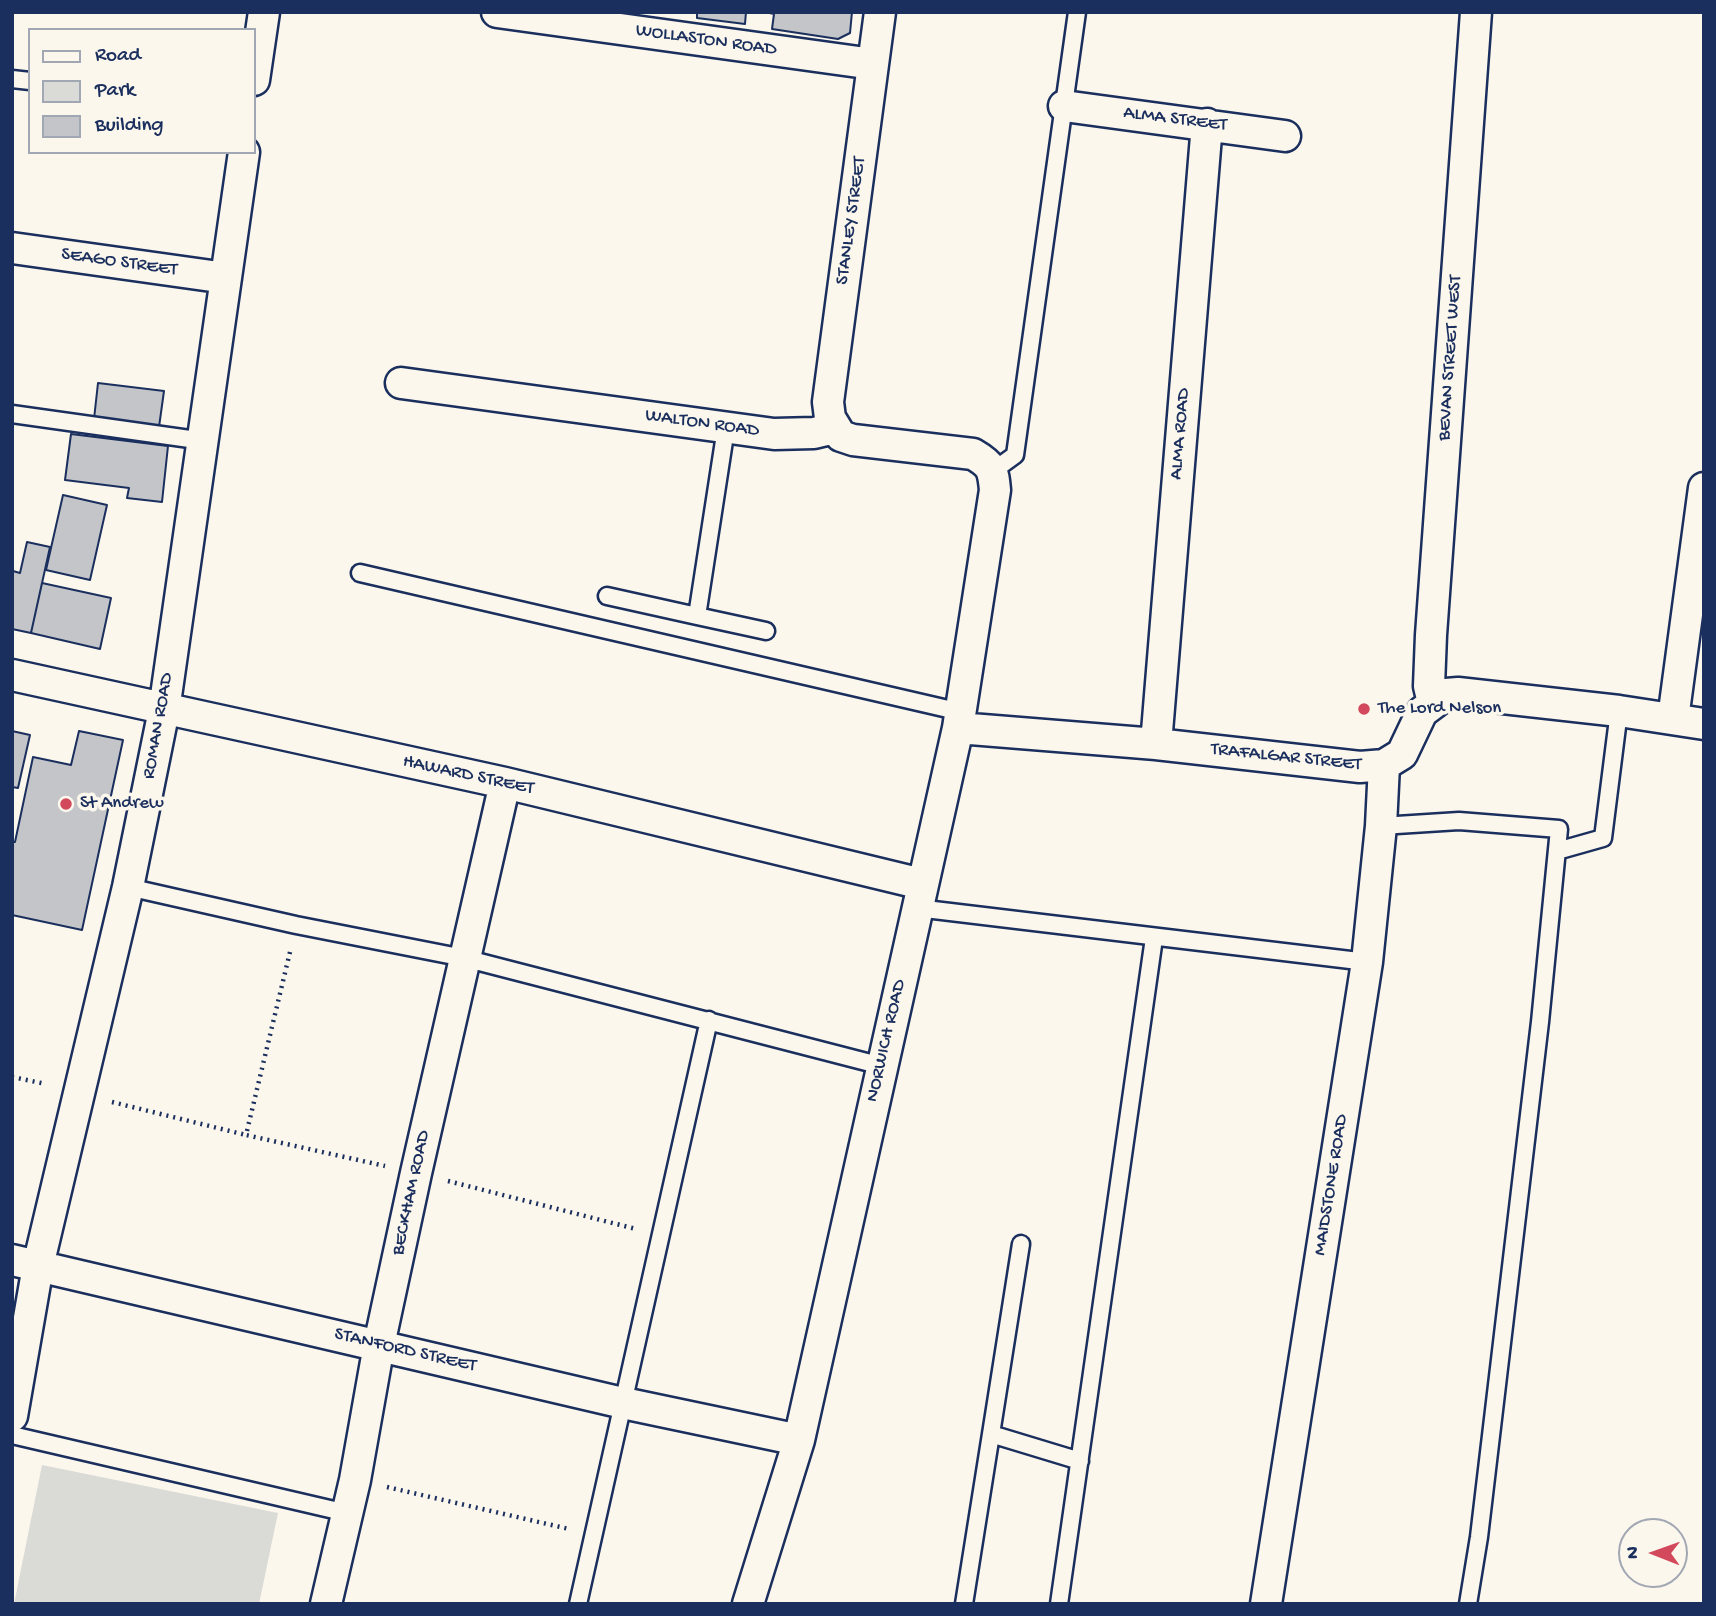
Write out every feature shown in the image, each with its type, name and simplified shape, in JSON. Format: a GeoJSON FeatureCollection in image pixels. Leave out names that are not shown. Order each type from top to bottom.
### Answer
{"type":"FeatureCollection","features":[{"type":"Feature","properties":{"kind":"street"},"geometry":{"type":"LineString","coordinates":[[256,66],[264,12]]}},
{"type":"Feature","properties":{"kind":"street","name":"WOLLASTON ROAD"},"geometry":{"type":"LineString","coordinates":[[497,12],[873,64]]}},
{"type":"Feature","properties":{"kind":"street","name":"STANLEY STREET"},"geometry":{"type":"LineString","coordinates":[[835,428],[830,418],[828,402],[880,12]]}},
{"type":"Feature","properties":{"kind":"street","name":"BEVAN STREET WEST"},"geometry":{"type":"LineString","coordinates":[[1433,704],[1429,686],[1431,635],[1476,12]]}},
{"type":"Feature","properties":{"kind":"street","name":"ALMA STREET"},"geometry":{"type":"LineString","coordinates":[[1064,106],[1285,136]]}},
{"type":"Feature","properties":{"kind":"street","name":"ALMA ROAD"},"geometry":{"type":"LineString","coordinates":[[1156,744],[1207,124]]}},
{"type":"Feature","properties":{"kind":"street","name":"ROMAN ROAD"},"geometry":{"type":"LineString","coordinates":[[12,1416],[25,1263],[79,1094],[128,887],[164,710],[244,154]]}},
{"type":"Feature","properties":{"kind":"street","name":"SEAGO STREET"},"geometry":{"type":"LineString","coordinates":[[12,248],[226,278]]}},
{"type":"Feature","properties":{"kind":"street","name":"WALTON ROAD"},"geometry":{"type":"LineString","coordinates":[[401,383],[774,434],[814,433],[835,428]]}},
{"type":"Feature","properties":{"kind":"street"},"geometry":{"type":"LineString","coordinates":[[835,428],[841,436],[853,440],[973,454],[986,461],[993,471]]}},
{"type":"Feature","properties":{"kind":"street","name":"NORWICH ROAD"},"geometry":{"type":"LineString","coordinates":[[748,1604],[799,1440],[959,720],[995,490],[993,471]]}},
{"type":"Feature","properties":{"kind":"street"},"geometry":{"type":"LineString","coordinates":[[1673,719],[1704,488]]}},
{"type":"Feature","properties":{"kind":"street","name":"HAWARD STREET"},"geometry":{"type":"LineString","coordinates":[[12,676],[505,783],[919,896]]}},
{"type":"Feature","properties":{"kind":"street"},"geometry":{"type":"LineString","coordinates":[[1433,704],[1447,694],[1458,693],[1619,711],[1704,724]]}},
{"type":"Feature","properties":{"kind":"street","name":"TRAFALGAR STREET"},"geometry":{"type":"LineString","coordinates":[[959,720],[1360,767],[1384,765],[1402,754],[1422,712],[1433,704]]}},
{"type":"Feature","properties":{"kind":"street","name":"MAIDSTONE ROAD"},"geometry":{"type":"LineString","coordinates":[[1266,1604],[1367,962],[1381,826],[1384,765]]}},
{"type":"Feature","properties":{"kind":"street","name":"BECKHAM ROAD"},"geometry":{"type":"LineString","coordinates":[[326,1604],[355,1480],[379,1345],[505,783]]}},
{"type":"Feature","properties":{"kind":"street","name":"STANFORD STREET"},"geometry":{"type":"LineString","coordinates":[[25,1263],[623,1403],[799,1440]]}},
{"type":"Feature","properties":{"kind":"lane"},"geometry":{"type":"LineString","coordinates":[[993,471],[1015,455],[1077,12]]}},
{"type":"Feature","properties":{"kind":"lane"},"geometry":{"type":"LineString","coordinates":[[12,414],[204,441]]}},
{"type":"Feature","properties":{"kind":"lane"},"geometry":{"type":"LineString","coordinates":[[697,616],[726,428]]}},
{"type":"Feature","properties":{"kind":"lane"},"geometry":{"type":"LineString","coordinates":[[360,573],[959,720]]}},
{"type":"Feature","properties":{"kind":"lane"},"geometry":{"type":"LineString","coordinates":[[607,596],[766,631]]}},
{"type":"Feature","properties":{"kind":"lane"},"geometry":{"type":"LineString","coordinates":[[1557,851],[1603,838],[1619,711]]}},
{"type":"Feature","properties":{"kind":"lane"},"geometry":{"type":"LineString","coordinates":[[1381,826],[1459,821],[1559,829],[1540,1021],[1479,1537],[1468,1604]]}},
{"type":"Feature","properties":{"kind":"lane"},"geometry":{"type":"LineString","coordinates":[[128,887],[296,925],[464,958],[881,1066]]}},
{"type":"Feature","properties":{"kind":"lane"},"geometry":{"type":"LineString","coordinates":[[919,896],[1154,938],[1367,962]]}},
{"type":"Feature","properties":{"kind":"lane"},"geometry":{"type":"LineString","coordinates":[[1059,1604],[1154,938]]}},
{"type":"Feature","properties":{"kind":"lane"},"geometry":{"type":"LineString","coordinates":[[578,1604],[709,1020]]}},
{"type":"Feature","properties":{"kind":"lane"},"geometry":{"type":"LineString","coordinates":[[964,1604],[1021,1244]]}},
{"type":"Feature","properties":{"kind":"lane"},"geometry":{"type":"LineString","coordinates":[[991,1434],[1080,1461]]}},
{"type":"Feature","properties":{"kind":"lane"},"geometry":{"type":"LineString","coordinates":[[12,1435],[347,1513]]}},
{"type":"Feature","properties":{"kind":"path"},"geometry":{"type":"LineString","coordinates":[[79,1094],[246,1135]]}},
{"type":"Feature","properties":{"kind":"path"},"geometry":{"type":"LineString","coordinates":[[355,1480],[593,1534]]}},
{"type":"Feature","properties":{"kind":"green space"},"geometry":{"type":"Polygon","coordinates":[[[42,1465],[278,1513],[259,1604],[14,1604],[42,1465]]]}},
{"type":"Feature","properties":{"kind":"building"},"geometry":{"type":"Polygon","coordinates":[[[697,12],[746,12],[745,24],[697,18],[697,12]]]}},
{"type":"Feature","properties":{"kind":"building"},"geometry":{"type":"Polygon","coordinates":[[[765,12],[852,12],[850,33],[838,39],[772,29],[774,14],[765,12]]]}},
{"type":"Feature","properties":{"kind":"building"},"geometry":{"type":"Polygon","coordinates":[[[98,383],[164,391],[159,427],[94,419],[98,383]]]}},
{"type":"Feature","properties":{"kind":"building"},"geometry":{"type":"Polygon","coordinates":[[[71,434],[168,446],[162,502],[127,498],[129,488],[65,480],[71,434]]]}},
{"type":"Feature","properties":{"kind":"building"},"geometry":{"type":"Polygon","coordinates":[[[63,495],[107,505],[90,580],[46,570],[63,495]]]}},
{"type":"Feature","properties":{"kind":"building"},"geometry":{"type":"Polygon","coordinates":[[[27,542],[50,547],[31,633],[12,629],[12,575],[13,571],[20,573],[27,542]]]}},
{"type":"Feature","properties":{"kind":"building"},"geometry":{"type":"Polygon","coordinates":[[[42,583],[111,598],[100,649],[31,633],[42,583]]]}},
{"type":"Feature","properties":{"kind":"building"},"geometry":{"type":"Polygon","coordinates":[[[12,731],[30,735],[18,788],[12,787],[12,731]]]}},
{"type":"Feature","properties":{"kind":"building","name":"St Andrew"},"geometry":{"type":"Polygon","coordinates":[[[79,731],[123,740],[82,930],[12,915],[12,842],[15,842],[33,757],[71,765],[79,731]]]}},
{"type":"Feature","properties":{"kind":"place","name":"The Lord Nelson"},"geometry":{"type":"Point","coordinates":[1364,709]}},
{"type":"Feature","properties":{"kind":"place","name":"St Andrew"},"geometry":{"type":"Point","coordinates":[66,804]}}]}
